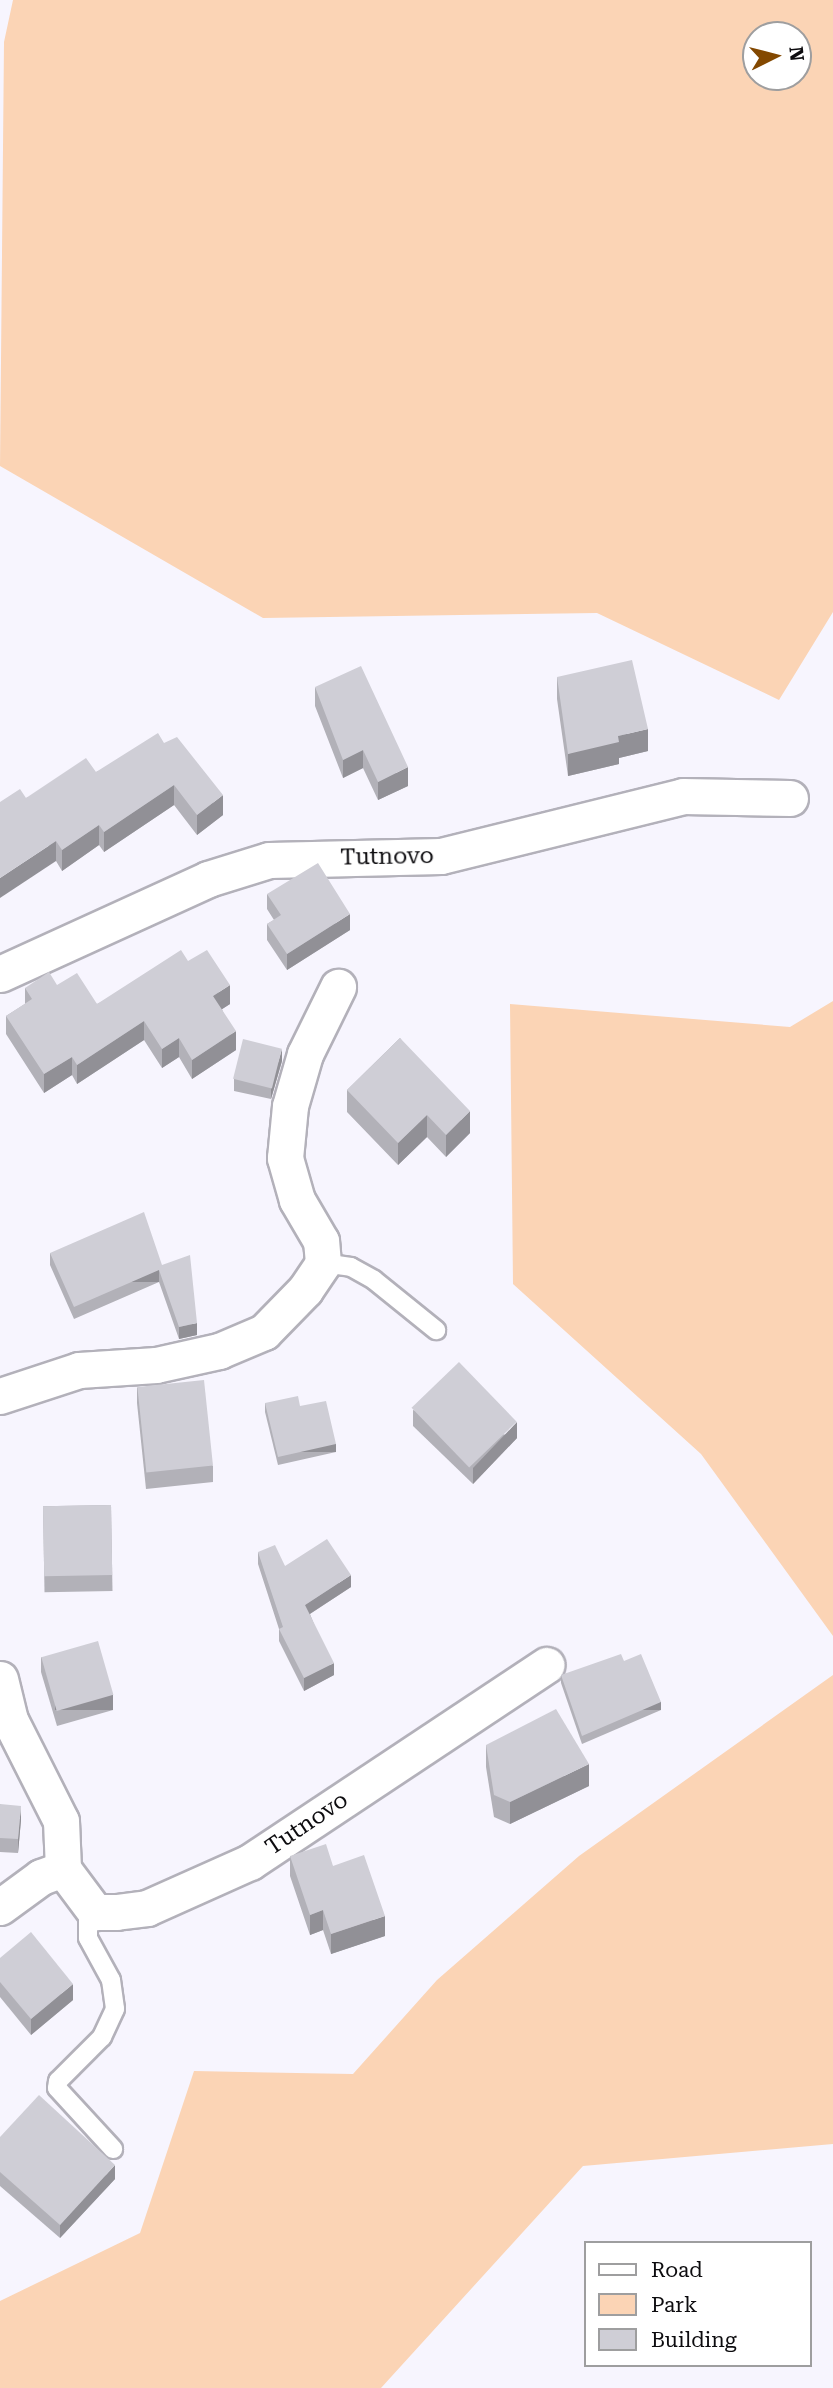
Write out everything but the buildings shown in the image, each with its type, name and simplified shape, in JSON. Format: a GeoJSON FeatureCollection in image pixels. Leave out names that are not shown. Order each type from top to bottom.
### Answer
{"type":"FeatureCollection","features":[{"type":"Feature","properties":{"kind":"street","name":"Tutnovo"},"geometry":{"type":"LineString","coordinates":[[0,974],[208,879],[269,860],[441,856],[682,796],[790,798]]}},
{"type":"Feature","properties":{"kind":"street"},"geometry":{"type":"LineString","coordinates":[[0,1396],[79,1370],[156,1365],[219,1351],[264,1332],[305,1290],[323,1263],[321,1241],[297,1200],[285,1158],[290,1106],[305,1054],[338,987]]}},
{"type":"Feature","properties":{"kind":"street","name":"Tutnovo"},"geometry":{"type":"LineString","coordinates":[[88,1902],[96,1912],[147,1908],[250,1862],[546,1665]]}},
{"type":"Feature","properties":{"kind":"street"},"geometry":{"type":"LineString","coordinates":[[0,1679],[10,1720],[61,1821],[63,1869],[88,1902]]}},
{"type":"Feature","properties":{"kind":"street"},"geometry":{"type":"LineString","coordinates":[[0,1908],[41,1877],[63,1869]]}},
{"type":"Feature","properties":{"kind":"lane"},"geometry":{"type":"LineString","coordinates":[[323,1263],[351,1267],[374,1280],[436,1330]]}},
{"type":"Feature","properties":{"kind":"lane"},"geometry":{"type":"LineString","coordinates":[[88,1902],[88,1938],[111,1980],[115,2009],[102,2038],[58,2081],[57,2088],[113,2149]]}},
{"type":"Feature","properties":{"kind":"green space"},"geometry":{"type":"Polygon","coordinates":[[[13,0],[833,0],[833,612],[779,700],[597,613],[263,618],[0,466],[4,42],[13,0]]]}},
{"type":"Feature","properties":{"kind":"green space"},"geometry":{"type":"Polygon","coordinates":[[[833,1001],[833,1636],[701,1454],[513,1284],[510,1004],[790,1027],[833,1001]]]}},
{"type":"Feature","properties":{"kind":"green space"},"geometry":{"type":"Polygon","coordinates":[[[833,1675],[833,2144],[583,2166],[381,2388],[0,2388],[0,2301],[140,2233],[194,2071],[353,2074],[437,1980],[579,1856],[833,1675]]]}}]}
